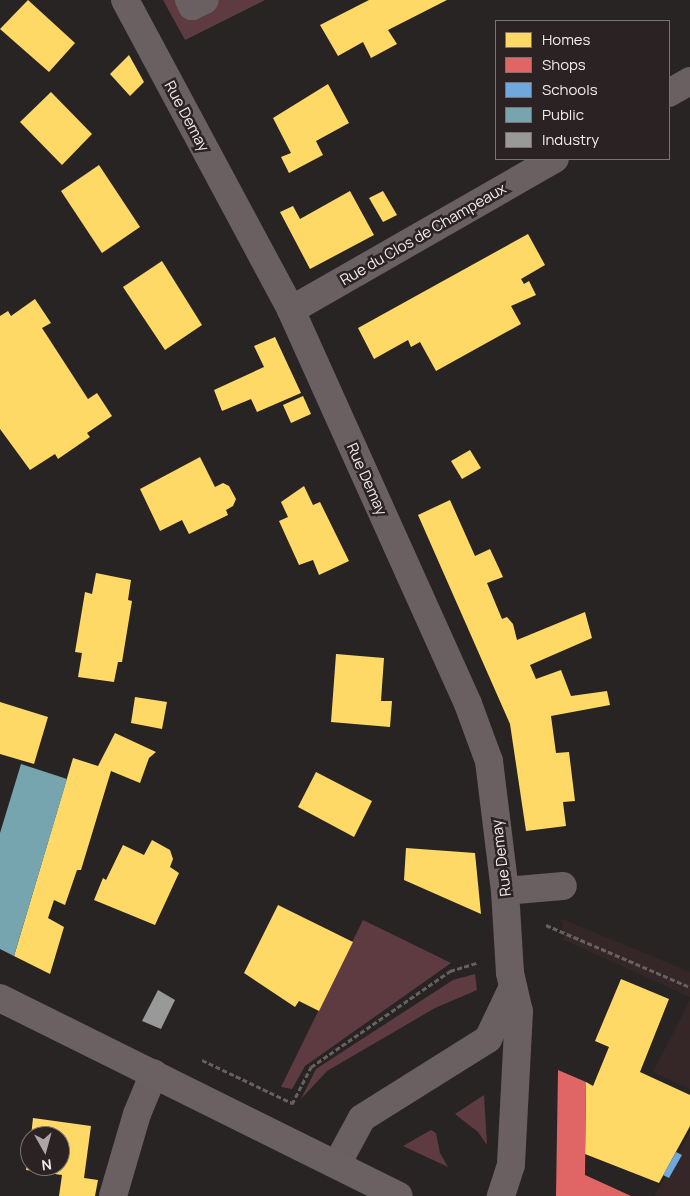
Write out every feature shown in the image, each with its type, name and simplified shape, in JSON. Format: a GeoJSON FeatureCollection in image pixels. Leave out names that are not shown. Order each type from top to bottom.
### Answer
{"type":"FeatureCollection","features":[{"type":"Feature","properties":{"kind":"main road"},"geometry":{"type":"LineString","coordinates":[[0,998],[398,1196]]}},
{"type":"Feature","properties":{"kind":"street","name":"Rue Demay"},"geometry":{"type":"LineString","coordinates":[[125,0],[291,310],[468,704],[489,761],[505,891],[512,989],[518,1011],[516,1094],[510,1165],[501,1196]]}},
{"type":"Feature","properties":{"kind":"street"},"geometry":{"type":"LineString","coordinates":[[189,0],[192,6],[205,0]]}},
{"type":"Feature","properties":{"kind":"street"},"geometry":{"type":"LineString","coordinates":[[670,93],[690,81]]}},
{"type":"Feature","properties":{"kind":"street","name":"Rue du Clos de Champeaux"},"geometry":{"type":"LineString","coordinates":[[291,310],[553,160]]}},
{"type":"Feature","properties":{"kind":"street"},"geometry":{"type":"LineString","coordinates":[[505,891],[563,886]]}},
{"type":"Feature","properties":{"kind":"street"},"geometry":{"type":"LineString","coordinates":[[337,1164],[362,1118],[477,1049],[494,1031],[506,997],[512,989]]}},
{"type":"Feature","properties":{"kind":"street","name":"Rue Demay"},"geometry":{"type":"LineString","coordinates":[[477,1049],[486,1051],[505,1070],[516,1094]]}},
{"type":"Feature","properties":{"kind":"street"},"geometry":{"type":"LineString","coordinates":[[113,1196],[137,1114],[154,1074]]}},
{"type":"Feature","properties":{"kind":"path"},"geometry":{"type":"LineString","coordinates":[[546,925],[690,987]]}},
{"type":"Feature","properties":{"kind":"path"},"geometry":{"type":"LineString","coordinates":[[292,1103],[311,1067],[450,971],[480,962]]}},
{"type":"Feature","properties":{"kind":"shaded area"},"geometry":{"type":"Polygon","coordinates":[[[163,0],[265,0],[185,40],[163,0]]]}},
{"type":"Feature","properties":{"kind":"shaded area"},"geometry":{"type":"Polygon","coordinates":[[[562,919],[690,972],[690,997],[564,940],[562,919]]]}},
{"type":"Feature","properties":{"kind":"shaded area"},"geometry":{"type":"Polygon","coordinates":[[[363,920],[451,963],[305,1066],[292,1089],[281,1087],[363,920]]]}},
{"type":"Feature","properties":{"kind":"shaded area"},"geometry":{"type":"Polygon","coordinates":[[[475,974],[477,990],[435,1008],[327,1071],[301,1099],[316,1069],[453,980],[475,974]]]}},
{"type":"Feature","properties":{"kind":"shaded area"},"geometry":{"type":"Polygon","coordinates":[[[690,1000],[690,1089],[653,1072],[690,1000]]]}},
{"type":"Feature","properties":{"kind":"shaded area"},"geometry":{"type":"Polygon","coordinates":[[[484,1095],[487,1145],[478,1132],[455,1114],[484,1095]]]}},
{"type":"Feature","properties":{"kind":"shaded area"},"geometry":{"type":"Polygon","coordinates":[[[431,1130],[436,1133],[440,1153],[448,1167],[403,1146],[431,1130]]]}},
{"type":"Feature","properties":{"kind":"shaded area"},"geometry":{"type":"Polygon","coordinates":[[[690,1132],[690,1196],[655,1196],[655,1195],[690,1132]]]}},
{"type":"Feature","properties":{"kind":"building: Homes"},"geometry":{"type":"Polygon","coordinates":[[[28,0],[75,43],[49,72],[0,29],[28,0]]]}},
{"type":"Feature","properties":{"kind":"building: Homes"},"geometry":{"type":"Polygon","coordinates":[[[369,0],[447,0],[388,30],[397,44],[371,58],[363,42],[338,56],[320,25],[369,0]]]}},
{"type":"Feature","properties":{"kind":"building: Homes"},"geometry":{"type":"Polygon","coordinates":[[[129,55],[144,82],[130,96],[110,74],[129,55]]]}},
{"type":"Feature","properties":{"kind":"building: Homes"},"geometry":{"type":"Polygon","coordinates":[[[328,84],[349,123],[316,141],[323,155],[289,173],[281,157],[291,153],[273,118],[328,84]]]}},
{"type":"Feature","properties":{"kind":"building: Homes"},"geometry":{"type":"Polygon","coordinates":[[[51,92],[92,134],[62,165],[20,122],[51,92]]]}},
{"type":"Feature","properties":{"kind":"building: Homes"},"geometry":{"type":"Polygon","coordinates":[[[99,165],[140,227],[102,253],[61,191],[99,165]]]}},
{"type":"Feature","properties":{"kind":"building: Homes"},"geometry":{"type":"Polygon","coordinates":[[[350,191],[374,235],[310,269],[280,212],[293,206],[300,219],[350,191]]]}},
{"type":"Feature","properties":{"kind":"building: Homes"},"geometry":{"type":"Polygon","coordinates":[[[383,191],[397,215],[383,222],[369,198],[383,191]]]}},
{"type":"Feature","properties":{"kind":"building: Homes"},"geometry":{"type":"Polygon","coordinates":[[[528,234],[545,265],[521,279],[524,284],[529,281],[536,295],[511,306],[521,324],[436,371],[420,342],[411,347],[408,340],[374,359],[358,328],[528,234]]]}},
{"type":"Feature","properties":{"kind":"building: Homes"},"geometry":{"type":"Polygon","coordinates":[[[162,261],[202,325],[165,350],[123,287],[162,261]]]}},
{"type":"Feature","properties":{"kind":"building: Homes"},"geometry":{"type":"Polygon","coordinates":[[[35,299],[51,323],[42,328],[88,399],[97,393],[112,416],[87,433],[90,437],[58,459],[55,454],[30,470],[0,429],[0,316],[8,311],[11,316],[35,299]]]}},
{"type":"Feature","properties":{"kind":"building: Homes"},"geometry":{"type":"Polygon","coordinates":[[[275,337],[301,393],[257,412],[251,399],[222,411],[214,390],[264,367],[254,346],[275,337]]]}},
{"type":"Feature","properties":{"kind":"building: Homes"},"geometry":{"type":"Polygon","coordinates":[[[303,396],[311,414],[291,423],[283,405],[303,396]]]}},
{"type":"Feature","properties":{"kind":"building: Homes"},"geometry":{"type":"Polygon","coordinates":[[[470,450],[481,468],[462,479],[451,461],[470,450]]]}},
{"type":"Feature","properties":{"kind":"building: Homes"},"geometry":{"type":"Polygon","coordinates":[[[200,457],[215,487],[223,483],[229,486],[236,499],[233,506],[226,510],[228,515],[189,534],[182,520],[160,531],[140,489],[200,457]]]}},
{"type":"Feature","properties":{"kind":"building: Homes"},"geometry":{"type":"Polygon","coordinates":[[[304,486],[313,505],[320,502],[349,561],[319,575],[313,560],[299,565],[279,521],[288,517],[281,502],[304,486]]]}},
{"type":"Feature","properties":{"kind":"building: Homes"},"geometry":{"type":"Polygon","coordinates":[[[450,500],[475,556],[490,549],[503,577],[487,583],[502,619],[507,617],[513,624],[517,640],[585,612],[592,638],[530,665],[536,679],[561,670],[571,696],[607,691],[610,705],[551,716],[556,753],[569,752],[575,801],[563,802],[566,826],[526,831],[510,724],[418,515],[450,500]]]}},
{"type":"Feature","properties":{"kind":"building: Homes"},"geometry":{"type":"Polygon","coordinates":[[[96,573],[131,580],[128,600],[132,601],[122,662],[118,662],[114,682],[78,677],[82,653],[75,652],[85,592],[92,594],[96,573]]]}},
{"type":"Feature","properties":{"kind":"building: Homes"},"geometry":{"type":"Polygon","coordinates":[[[336,654],[384,658],[381,701],[392,701],[390,727],[331,722],[336,654]]]}},
{"type":"Feature","properties":{"kind":"building: Homes"},"geometry":{"type":"Polygon","coordinates":[[[135,697],[167,702],[162,729],[131,723],[135,697]]]}},
{"type":"Feature","properties":{"kind":"building: Homes"},"geometry":{"type":"Polygon","coordinates":[[[0,702],[48,717],[34,764],[0,754],[0,702]]]}},
{"type":"Feature","properties":{"kind":"building: Homes"},"geometry":{"type":"Polygon","coordinates":[[[115,733],[156,752],[149,758],[140,783],[111,771],[81,870],[77,870],[65,905],[54,900],[48,918],[64,927],[50,974],[14,956],[73,758],[98,766],[115,733]]]}},
{"type":"Feature","properties":{"kind":"building: Homes"},"geometry":{"type":"Polygon","coordinates":[[[316,772],[372,801],[354,837],[298,807],[316,772]]]}},
{"type":"Feature","properties":{"kind":"building: Homes"},"geometry":{"type":"Polygon","coordinates":[[[152,840],[170,850],[173,859],[170,867],[179,873],[155,925],[94,900],[103,878],[106,880],[123,845],[144,855],[152,840]]]}},
{"type":"Feature","properties":{"kind":"building: Homes"},"geometry":{"type":"Polygon","coordinates":[[[406,848],[475,853],[481,914],[404,880],[406,848]]]}},
{"type":"Feature","properties":{"kind":"building: Homes"},"geometry":{"type":"Polygon","coordinates":[[[278,905],[353,942],[319,1011],[299,1001],[295,1007],[244,973],[278,905]]]}},
{"type":"Feature","properties":{"kind":"building: Homes"},"geometry":{"type":"Polygon","coordinates":[[[621,979],[669,999],[640,1072],[690,1095],[690,1126],[659,1183],[585,1154],[586,1082],[593,1086],[609,1047],[595,1041],[621,979]]]}},
{"type":"Feature","properties":{"kind":"building: Homes"},"geometry":{"type":"Polygon","coordinates":[[[33,1118],[91,1126],[84,1178],[98,1180],[95,1196],[59,1196],[62,1176],[70,1176],[70,1126],[32,1126],[33,1118]]]}},
{"type":"Feature","properties":{"kind":"building: Shops"},"geometry":{"type":"Polygon","coordinates":[[[558,1070],[586,1082],[585,1175],[631,1196],[556,1196],[558,1070]]]}},
{"type":"Feature","properties":{"kind":"building: Schools"},"geometry":{"type":"Polygon","coordinates":[[[676,1152],[682,1155],[669,1178],[663,1175],[676,1152]]]}},
{"type":"Feature","properties":{"kind":"building: Public"},"geometry":{"type":"Polygon","coordinates":[[[21,764],[67,779],[14,956],[0,949],[0,833],[21,764]]]}},
{"type":"Feature","properties":{"kind":"building: Industry"},"geometry":{"type":"Polygon","coordinates":[[[158,990],[175,1000],[161,1029],[142,1021],[158,990]]]}}]}
